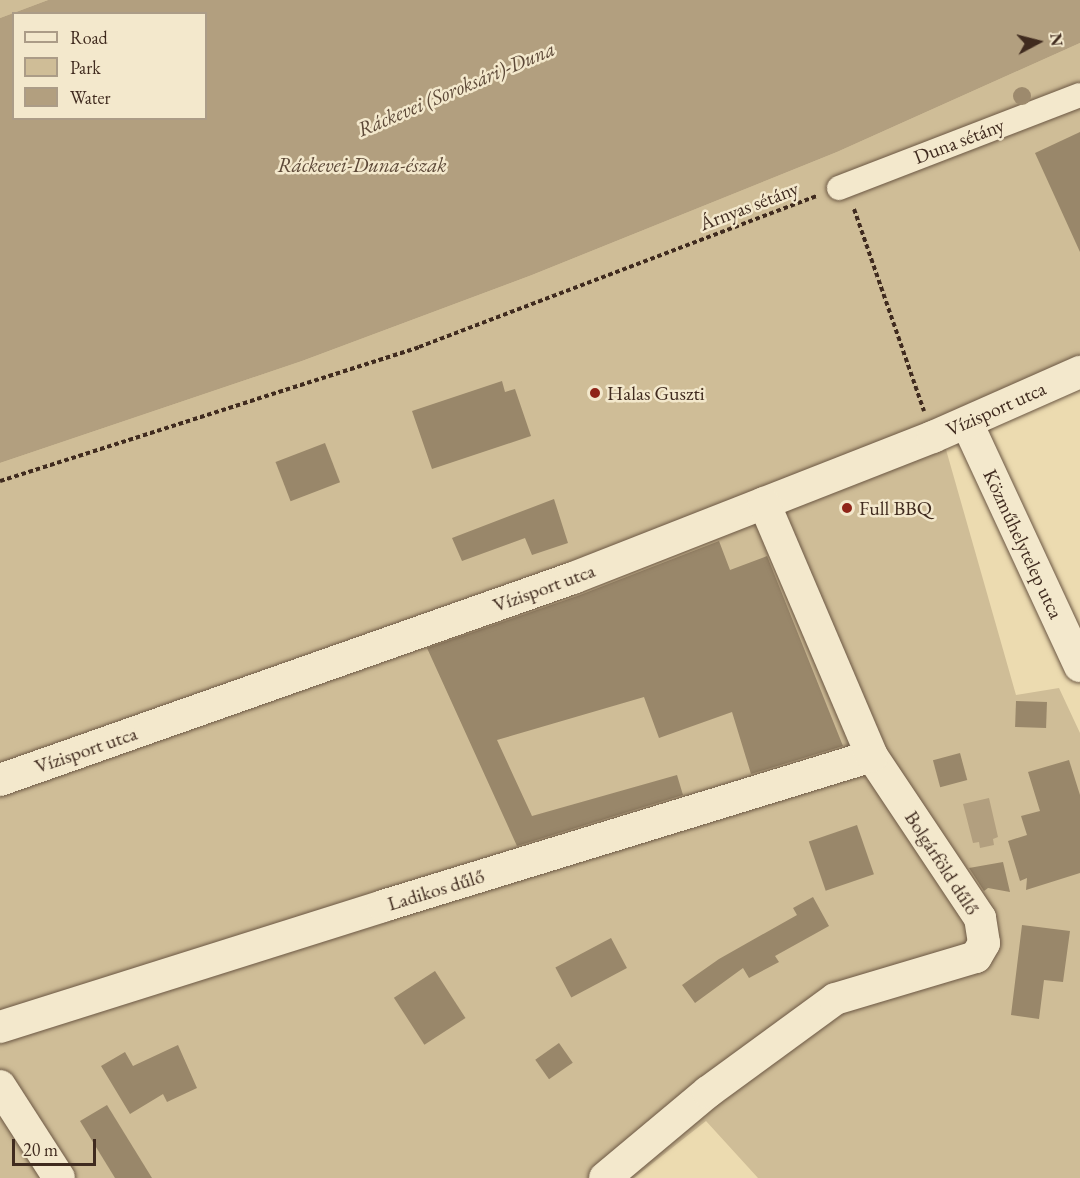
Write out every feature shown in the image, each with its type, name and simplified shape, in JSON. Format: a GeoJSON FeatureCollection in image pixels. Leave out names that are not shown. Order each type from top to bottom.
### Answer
{"type":"FeatureCollection","features":[{"type":"Feature","properties":{"kind":"street","name":"Duna sétány"},"geometry":{"type":"LineString","coordinates":[[839,188],[1080,95]]}},
{"type":"Feature","properties":{"kind":"street","name":"Vízisport utca"},"geometry":{"type":"LineString","coordinates":[[0,780],[573,578],[933,437],[1080,372]]}},
{"type":"Feature","properties":{"kind":"street","name":"Közműhelytelep utca"},"geometry":{"type":"LineString","coordinates":[[967,423],[1080,666]]}},
{"type":"Feature","properties":{"kind":"street","name":"Bolgárföld dűlő"},"geometry":{"type":"LineString","coordinates":[[605,1178],[708,1092],[836,999],[976,957],[984,943],[980,918],[872,756],[764,503]]}},
{"type":"Feature","properties":{"kind":"street","name":"Ladikos dűlő"},"geometry":{"type":"LineString","coordinates":[[0,1027],[383,906],[872,756]]}},
{"type":"Feature","properties":{"kind":"street"},"geometry":{"type":"LineString","coordinates":[[0,1086],[59,1178]]}},
{"type":"Feature","properties":{"kind":"path","name":"Árnyas sétány"},"geometry":{"type":"LineString","coordinates":[[0,481],[419,347],[839,188]]}},
{"type":"Feature","properties":{"kind":"path"},"geometry":{"type":"LineString","coordinates":[[839,188],[858,214],[933,437]]}},
{"type":"Feature","properties":{"kind":"green space"},"geometry":{"type":"Polygon","coordinates":[[[0,0],[48,0],[12,12],[0,18],[0,0]]]}},
{"type":"Feature","properties":{"kind":"green space"},"geometry":{"type":"Polygon","coordinates":[[[1080,43],[1080,357],[937,418],[1016,695],[1059,688],[1080,733],[1080,1178],[758,1178],[706,1121],[634,1178],[0,1178],[0,463],[302,361],[532,275],[837,152],[1080,43]]]}},
{"type":"Feature","properties":{"kind":"water","name":"Ráckevei-Duna-észak"},"geometry":{"type":"Polygon","coordinates":[[[48,0],[1080,0],[1080,43],[837,152],[532,275],[302,361],[0,463],[0,18],[12,14],[12,120],[207,120],[207,12],[16,12],[48,0]]]}},
{"type":"Feature","properties":{"kind":"water"},"geometry":{"type":"Polygon","coordinates":[[[989,798],[998,837],[993,839],[994,845],[980,848],[979,842],[973,843],[963,804],[989,798]]]}},
{"type":"Feature","properties":{"kind":"building"},"geometry":{"type":"Polygon","coordinates":[[[1080,132],[1080,252],[1035,153],[1080,132]]]}},
{"type":"Feature","properties":{"kind":"building"},"geometry":{"type":"Polygon","coordinates":[[[502,381],[505,392],[515,389],[531,436],[432,469],[412,411],[502,381]]]}},
{"type":"Feature","properties":{"kind":"building"},"geometry":{"type":"Polygon","coordinates":[[[325,443],[340,482],[291,501],[276,462],[325,443]]]}},
{"type":"Feature","properties":{"kind":"building"},"geometry":{"type":"Polygon","coordinates":[[[554,499],[568,543],[532,555],[525,538],[462,561],[452,538],[554,499]]]}},
{"type":"Feature","properties":{"kind":"building"},"geometry":{"type":"Polygon","coordinates":[[[719,541],[730,570],[767,556],[843,746],[751,774],[732,712],[659,738],[644,697],[497,740],[532,816],[677,775],[683,795],[517,846],[427,648],[580,595],[719,541]]]}},
{"type":"Feature","properties":{"kind":"building"},"geometry":{"type":"Polygon","coordinates":[[[1016,701],[1047,702],[1046,728],[1015,727],[1016,701]]]}},
{"type":"Feature","properties":{"kind":"building"},"geometry":{"type":"Polygon","coordinates":[[[960,753],[967,780],[940,787],[933,760],[960,753]]]}},
{"type":"Feature","properties":{"kind":"building"},"geometry":{"type":"Polygon","coordinates":[[[1069,760],[1080,795],[1080,873],[1026,890],[1027,878],[1020,881],[1008,841],[1027,835],[1021,816],[1040,811],[1028,772],[1069,760]]]}},
{"type":"Feature","properties":{"kind":"building"},"geometry":{"type":"Polygon","coordinates":[[[857,825],[874,874],[826,891],[809,842],[857,825]]]}},
{"type":"Feature","properties":{"kind":"building"},"geometry":{"type":"Polygon","coordinates":[[[1003,862],[1010,892],[988,888],[984,891],[969,868],[1003,862]]]}},
{"type":"Feature","properties":{"kind":"building"},"geometry":{"type":"Polygon","coordinates":[[[813,897],[829,926],[775,956],[779,962],[749,978],[743,968],[695,1003],[682,985],[719,959],[797,915],[793,908],[813,897]]]}},
{"type":"Feature","properties":{"kind":"building"},"geometry":{"type":"Polygon","coordinates":[[[1022,925],[1070,931],[1063,982],[1044,980],[1039,1019],[1011,1015],[1022,925]]]}},
{"type":"Feature","properties":{"kind":"building"},"geometry":{"type":"Polygon","coordinates":[[[611,938],[627,968],[571,998],[555,968],[611,938]]]}},
{"type":"Feature","properties":{"kind":"building"},"geometry":{"type":"Polygon","coordinates":[[[435,971],[465,1018],[424,1045],[394,998],[435,971]]]}},
{"type":"Feature","properties":{"kind":"building"},"geometry":{"type":"Polygon","coordinates":[[[559,1043],[573,1063],[549,1079],[535,1060],[559,1043]]]}},
{"type":"Feature","properties":{"kind":"building"},"geometry":{"type":"Polygon","coordinates":[[[178,1045],[197,1088],[167,1102],[163,1094],[130,1114],[101,1066],[125,1052],[133,1066],[178,1045]]]}},
{"type":"Feature","properties":{"kind":"building"},"geometry":{"type":"Polygon","coordinates":[[[107,1105],[152,1178],[115,1178],[80,1121],[107,1105]]]}},
{"type":"Feature","properties":{"kind":"place","name":"Halas Guszti"},"geometry":{"type":"Point","coordinates":[595,393]}},
{"type":"Feature","properties":{"kind":"place","name":"Full BBQ"},"geometry":{"type":"Point","coordinates":[847,508]}},
{"type":"Feature","properties":{"kind":"water label","name":"Ráckevei (Soroksári)-Duna"},"geometry":{"type":"Point","coordinates":[456,89]}}]}
